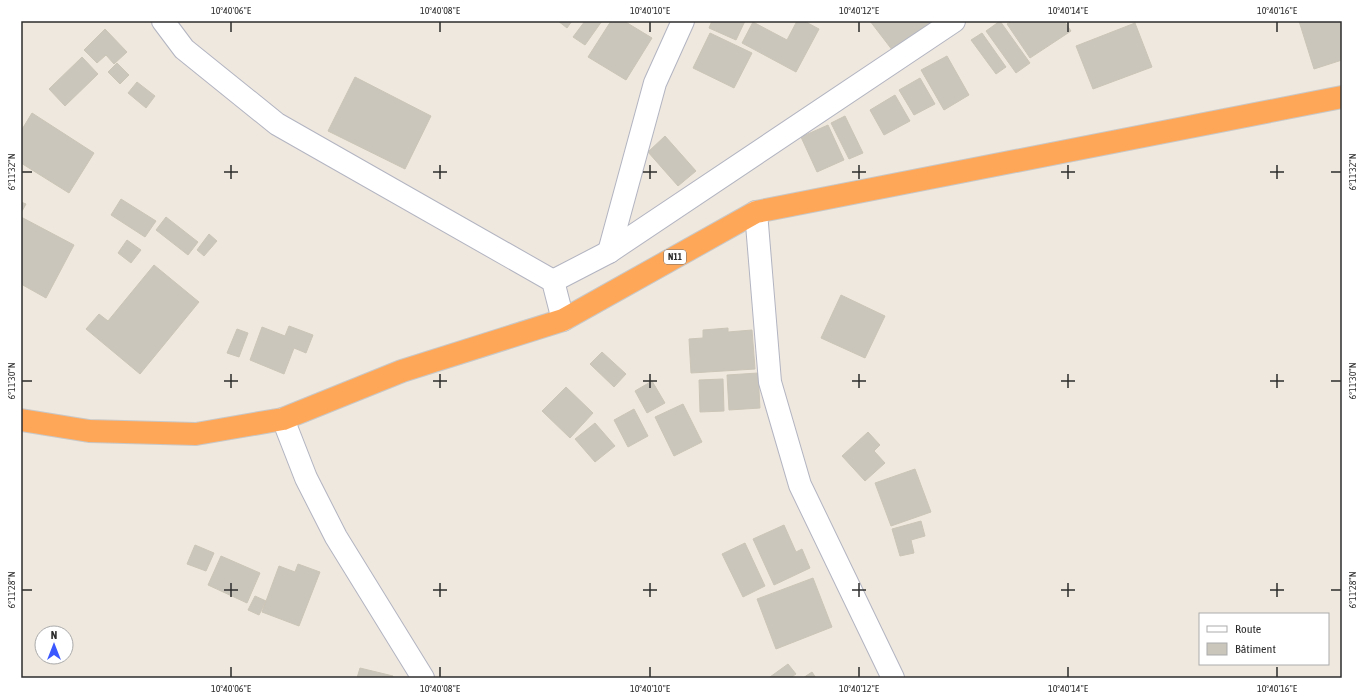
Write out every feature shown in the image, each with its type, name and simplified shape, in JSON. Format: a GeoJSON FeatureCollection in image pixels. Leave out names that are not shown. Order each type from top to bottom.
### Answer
{"type":"FeatureCollection","features":[{"type":"Feature","properties":{"kind":"highway","name":"N11"},"geometry":{"type":"LineString","coordinates":[[21,420],[89,431],[196,434],[283,419],[402,371],[563,320],[756,212],[1342,97]]}},
{"type":"Feature","properties":{"kind":"street"},"geometry":{"type":"LineString","coordinates":[[163,21],[184,49],[277,124],[553,281],[563,320]]}},
{"type":"Feature","properties":{"kind":"street"},"geometry":{"type":"LineString","coordinates":[[609,252],[655,83],[683,21]]}},
{"type":"Feature","properties":{"kind":"street"},"geometry":{"type":"LineString","coordinates":[[553,281],[609,252],[954,21]]}},
{"type":"Feature","properties":{"kind":"street"},"geometry":{"type":"LineString","coordinates":[[756,212],[770,382],[800,485],[893,678]]}},
{"type":"Feature","properties":{"kind":"street"},"geometry":{"type":"LineString","coordinates":[[283,419],[306,478],[336,537],[423,678]]}},
{"type":"Feature","properties":{"kind":"building"},"geometry":{"type":"Polygon","coordinates":[[[558,21],[572,21],[567,28],[558,21]]]}},
{"type":"Feature","properties":{"kind":"building"},"geometry":{"type":"Polygon","coordinates":[[[585,21],[602,21],[585,45],[573,37],[585,21]]]}},
{"type":"Feature","properties":{"kind":"building"},"geometry":{"type":"Polygon","coordinates":[[[611,21],[624,21],[652,38],[626,80],[588,57],[611,21]]]}},
{"type":"Feature","properties":{"kind":"building"},"geometry":{"type":"Polygon","coordinates":[[[712,21],[745,21],[736,40],[709,28],[712,21]]]}},
{"type":"Feature","properties":{"kind":"building"},"geometry":{"type":"Polygon","coordinates":[[[797,21],[804,21],[819,29],[796,72],[742,43],[753,22],[787,40],[797,21]]]}},
{"type":"Feature","properties":{"kind":"building"},"geometry":{"type":"Polygon","coordinates":[[[870,21],[933,21],[893,51],[870,21]]]}},
{"type":"Feature","properties":{"kind":"building"},"geometry":{"type":"Polygon","coordinates":[[[1000,21],[1030,63],[1016,73],[986,31],[1000,21]]]}},
{"type":"Feature","properties":{"kind":"building"},"geometry":{"type":"Polygon","coordinates":[[[1012,21],[1064,21],[1071,31],[1030,58],[1007,24],[1012,21]]]}},
{"type":"Feature","properties":{"kind":"building"},"geometry":{"type":"Polygon","coordinates":[[[1299,21],[1342,21],[1342,60],[1314,69],[1299,21]]]}},
{"type":"Feature","properties":{"kind":"building"},"geometry":{"type":"Polygon","coordinates":[[[1135,23],[1152,67],[1093,89],[1076,46],[1135,23]]]}},
{"type":"Feature","properties":{"kind":"building"},"geometry":{"type":"Polygon","coordinates":[[[105,29],[127,52],[114,64],[106,55],[97,63],[84,50],[105,29]]]}},
{"type":"Feature","properties":{"kind":"building"},"geometry":{"type":"Polygon","coordinates":[[[710,33],[752,53],[734,88],[693,68],[710,33]]]}},
{"type":"Feature","properties":{"kind":"building"},"geometry":{"type":"Polygon","coordinates":[[[982,33],[1006,67],[996,74],[971,40],[982,33]]]}},
{"type":"Feature","properties":{"kind":"building"},"geometry":{"type":"Polygon","coordinates":[[[947,56],[969,95],[944,110],[921,70],[947,56]]]}},
{"type":"Feature","properties":{"kind":"building"},"geometry":{"type":"Polygon","coordinates":[[[82,57],[98,74],[65,106],[49,89],[82,57]]]}},
{"type":"Feature","properties":{"kind":"building"},"geometry":{"type":"Polygon","coordinates":[[[117,63],[129,75],[120,84],[108,72],[117,63]]]}},
{"type":"Feature","properties":{"kind":"building"},"geometry":{"type":"Polygon","coordinates":[[[355,77],[431,116],[405,169],[328,131],[355,77]]]}},
{"type":"Feature","properties":{"kind":"building"},"geometry":{"type":"Polygon","coordinates":[[[920,78],[935,104],[914,115],[899,90],[920,78]]]}},
{"type":"Feature","properties":{"kind":"building"},"geometry":{"type":"Polygon","coordinates":[[[137,82],[155,96],[146,108],[128,93],[137,82]]]}},
{"type":"Feature","properties":{"kind":"building"},"geometry":{"type":"Polygon","coordinates":[[[895,95],[910,121],[884,135],[870,110],[895,95]]]}},
{"type":"Feature","properties":{"kind":"building"},"geometry":{"type":"Polygon","coordinates":[[[32,113],[94,153],[69,193],[21,163],[21,131],[32,113]]]}},
{"type":"Feature","properties":{"kind":"building"},"geometry":{"type":"Polygon","coordinates":[[[845,116],[863,153],[849,159],[831,123],[845,116]]]}},
{"type":"Feature","properties":{"kind":"building"},"geometry":{"type":"Polygon","coordinates":[[[828,125],[844,160],[817,172],[801,137],[828,125]]]}},
{"type":"Feature","properties":{"kind":"building"},"geometry":{"type":"Polygon","coordinates":[[[665,136],[696,171],[678,186],[648,152],[665,136]]]}},
{"type":"Feature","properties":{"kind":"building"},"geometry":{"type":"Polygon","coordinates":[[[121,199],[156,221],[145,237],[111,215],[121,199]]]}},
{"type":"Feature","properties":{"kind":"building"},"geometry":{"type":"Polygon","coordinates":[[[21,202],[26,204],[21,213],[21,202]]]}},
{"type":"Feature","properties":{"kind":"building"},"geometry":{"type":"Polygon","coordinates":[[[21,217],[74,245],[46,298],[21,284],[21,217]]]}},
{"type":"Feature","properties":{"kind":"building"},"geometry":{"type":"Polygon","coordinates":[[[166,217],[198,242],[188,255],[156,230],[166,217]]]}},
{"type":"Feature","properties":{"kind":"building"},"geometry":{"type":"Polygon","coordinates":[[[209,234],[217,241],[204,256],[197,250],[209,234]]]}},
{"type":"Feature","properties":{"kind":"building"},"geometry":{"type":"Polygon","coordinates":[[[127,240],[141,250],[131,263],[118,253],[127,240]]]}},
{"type":"Feature","properties":{"kind":"building"},"geometry":{"type":"Polygon","coordinates":[[[154,265],[199,302],[140,374],[86,329],[99,314],[108,321],[154,265]]]}},
{"type":"Feature","properties":{"kind":"building"},"geometry":{"type":"Polygon","coordinates":[[[841,295],[885,316],[865,358],[821,338],[841,295]]]}},
{"type":"Feature","properties":{"kind":"building"},"geometry":{"type":"Polygon","coordinates":[[[289,326],[313,335],[306,353],[294,348],[284,374],[250,360],[262,327],[285,336],[289,326]]]}},
{"type":"Feature","properties":{"kind":"building"},"geometry":{"type":"Polygon","coordinates":[[[728,328],[728,332],[752,330],[755,369],[691,373],[689,339],[703,338],[703,330],[728,328]]]}},
{"type":"Feature","properties":{"kind":"building"},"geometry":{"type":"Polygon","coordinates":[[[237,329],[248,333],[239,357],[227,353],[237,329]]]}},
{"type":"Feature","properties":{"kind":"building"},"geometry":{"type":"Polygon","coordinates":[[[602,352],[626,374],[614,387],[590,364],[602,352]]]}},
{"type":"Feature","properties":{"kind":"building"},"geometry":{"type":"Polygon","coordinates":[[[758,373],[760,408],[729,410],[727,375],[758,373]]]}},
{"type":"Feature","properties":{"kind":"building"},"geometry":{"type":"Polygon","coordinates":[[[723,379],[724,411],[700,412],[699,380],[723,379]]]}},
{"type":"Feature","properties":{"kind":"building"},"geometry":{"type":"Polygon","coordinates":[[[652,381],[665,403],[647,413],[635,391],[652,381]]]}},
{"type":"Feature","properties":{"kind":"building"},"geometry":{"type":"Polygon","coordinates":[[[566,387],[593,413],[570,438],[542,411],[566,387]]]}},
{"type":"Feature","properties":{"kind":"building"},"geometry":{"type":"Polygon","coordinates":[[[683,404],[702,442],[674,456],[655,417],[683,404]]]}},
{"type":"Feature","properties":{"kind":"building"},"geometry":{"type":"Polygon","coordinates":[[[634,409],[648,436],[628,447],[614,420],[634,409]]]}},
{"type":"Feature","properties":{"kind":"building"},"geometry":{"type":"Polygon","coordinates":[[[595,423],[615,446],[595,462],[575,439],[595,423]]]}},
{"type":"Feature","properties":{"kind":"building"},"geometry":{"type":"Polygon","coordinates":[[[868,432],[880,445],[874,451],[885,463],[865,481],[842,456],[868,432]]]}},
{"type":"Feature","properties":{"kind":"building"},"geometry":{"type":"Polygon","coordinates":[[[915,469],[931,512],[891,526],[875,483],[915,469]]]}},
{"type":"Feature","properties":{"kind":"building"},"geometry":{"type":"Polygon","coordinates":[[[921,521],[925,536],[911,540],[914,553],[900,556],[892,529],[921,521]]]}},
{"type":"Feature","properties":{"kind":"building"},"geometry":{"type":"Polygon","coordinates":[[[784,525],[796,552],[802,549],[810,568],[774,585],[753,539],[784,525]]]}},
{"type":"Feature","properties":{"kind":"building"},"geometry":{"type":"Polygon","coordinates":[[[745,543],[765,586],[743,597],[722,554],[745,543]]]}},
{"type":"Feature","properties":{"kind":"building"},"geometry":{"type":"Polygon","coordinates":[[[195,545],[214,553],[206,571],[187,564],[195,545]]]}},
{"type":"Feature","properties":{"kind":"building"},"geometry":{"type":"Polygon","coordinates":[[[221,556],[260,573],[247,603],[208,585],[221,556]]]}},
{"type":"Feature","properties":{"kind":"building"},"geometry":{"type":"Polygon","coordinates":[[[298,564],[320,572],[299,626],[262,612],[279,566],[295,572],[298,564]]]}},
{"type":"Feature","properties":{"kind":"building"},"geometry":{"type":"Polygon","coordinates":[[[813,578],[832,627],[776,649],[757,599],[813,578]]]}},
{"type":"Feature","properties":{"kind":"building"},"geometry":{"type":"Polygon","coordinates":[[[255,596],[266,601],[259,615],[248,610],[255,596]]]}},
{"type":"Feature","properties":{"kind":"building"},"geometry":{"type":"Polygon","coordinates":[[[788,664],[796,674],[790,678],[770,678],[770,677],[788,664]]]}},
{"type":"Feature","properties":{"kind":"building"},"geometry":{"type":"Polygon","coordinates":[[[360,668],[393,676],[393,678],[357,678],[360,668]]]}},
{"type":"Feature","properties":{"kind":"building"},"geometry":{"type":"Polygon","coordinates":[[[812,672],[816,678],[803,678],[812,672]]]}}]}
